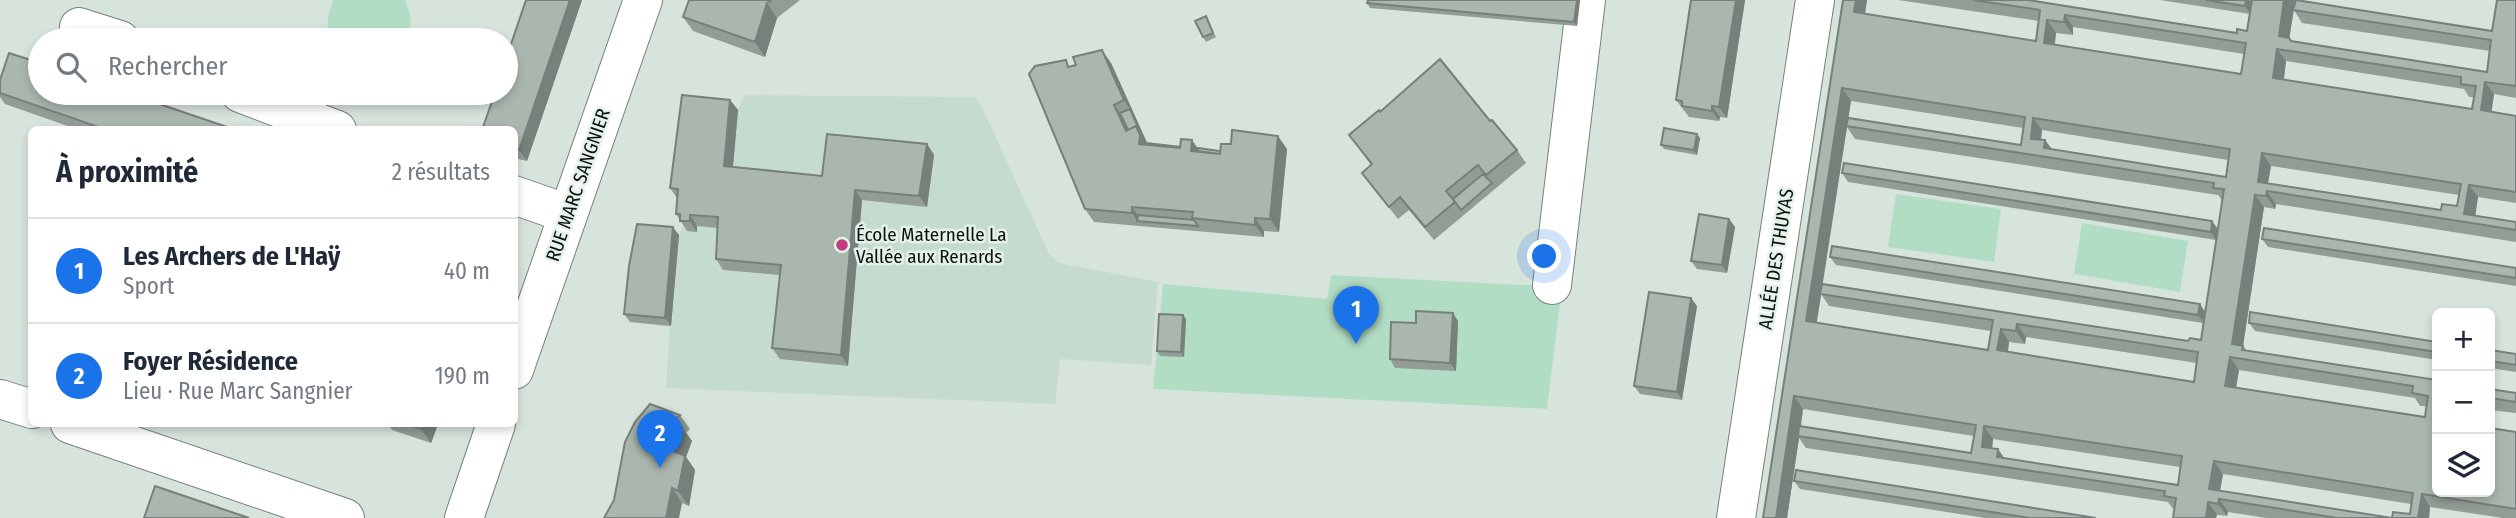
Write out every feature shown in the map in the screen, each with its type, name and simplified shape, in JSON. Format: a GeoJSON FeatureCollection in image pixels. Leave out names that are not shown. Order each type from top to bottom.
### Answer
{"type":"FeatureCollection","features":[{"type":"Feature","properties":{"kind":"street","name":"RUE MARC SANGNIER"},"geometry":{"type":"LineString","coordinates":[[518,358],[643,0]]}},
{"type":"Feature","properties":{"kind":"street"},"geometry":{"type":"LineString","coordinates":[[1552,285],[1586,0]]}},
{"type":"Feature","properties":{"kind":"street","name":"ALLÉE DES THUYAS"},"geometry":{"type":"LineString","coordinates":[[1737,518],[1815,0]]}},
{"type":"Feature","properties":{"kind":"street"},"geometry":{"type":"LineString","coordinates":[[271,105],[327,126]]}},
{"type":"Feature","properties":{"kind":"street"},"geometry":{"type":"LineString","coordinates":[[518,196],[568,214]]}},
{"type":"Feature","properties":{"kind":"street"},"geometry":{"type":"LineString","coordinates":[[0,398],[28,408]]}},
{"type":"Feature","properties":{"kind":"street"},"geometry":{"type":"LineString","coordinates":[[79,427],[345,518]]}},
{"type":"Feature","properties":{"kind":"street"},"geometry":{"type":"LineString","coordinates":[[464,518],[495,427]]}},
{"type":"Feature","properties":{"kind":"shaded area","name":"École Maternelle La Vallée aux Renards"},"geometry":{"type":"Polygon","coordinates":[[[745,95],[974,97],[981,105],[1049,254],[1059,263],[1158,282],[1151,365],[1060,359],[1055,404],[666,388],[670,327],[630,322],[684,225],[745,95]]]}},
{"type":"Feature","properties":{"kind":"green space"},"geometry":{"type":"Polygon","coordinates":[[[334,0],[405,0],[411,17],[410,28],[328,28],[334,0]]]}},
{"type":"Feature","properties":{"kind":"green space"},"geometry":{"type":"Polygon","coordinates":[[[1896,194],[2001,209],[1994,262],[1888,247],[1896,194]]]}},
{"type":"Feature","properties":{"kind":"green space"},"geometry":{"type":"Polygon","coordinates":[[[2082,223],[2188,241],[2180,292],[2074,274],[2082,223]]]}},
{"type":"Feature","properties":{"kind":"green space"},"geometry":{"type":"Polygon","coordinates":[[[1331,275],[1562,287],[1547,409],[1153,389],[1163,284],[1327,299],[1331,275]]]}},
{"type":"Feature","properties":{"kind":"building"},"geometry":{"type":"Polygon","coordinates":[[[526,0],[570,0],[519,150],[518,126],[483,126],[491,105],[518,105],[517,28],[526,0]]]}},
{"type":"Feature","properties":{"kind":"building"},"geometry":{"type":"Polygon","coordinates":[[[689,0],[771,0],[767,3],[755,42],[683,17],[689,0]]]}},
{"type":"Feature","properties":{"kind":"building"},"geometry":{"type":"Polygon","coordinates":[[[1368,0],[1577,0],[1574,22],[1367,3],[1368,0]]]}},
{"type":"Feature","properties":{"kind":"building"},"geometry":{"type":"Polygon","coordinates":[[[1691,0],[1736,0],[1719,107],[1712,106],[1712,111],[1682,106],[1682,101],[1676,100],[1691,0]]]}},
{"type":"Feature","properties":{"kind":"building"},"geometry":{"type":"Polygon","coordinates":[[[1843,0],[1856,0],[1854,12],[2036,41],[2040,10],[1973,0],[2028,0],[2237,33],[2237,29],[2247,31],[2252,0],[2284,0],[2279,36],[2291,41],[2487,72],[2491,40],[2293,10],[2296,0],[2492,31],[2497,0],[2516,0],[2516,86],[2485,82],[2481,110],[2516,116],[2516,192],[2469,185],[2464,214],[2516,222],[2516,230],[2267,191],[2266,196],[2255,195],[2232,344],[2243,346],[2242,350],[2432,379],[2432,496],[2422,494],[2418,518],[2392,518],[2337,518],[2219,499],[2218,504],[2208,502],[2206,518],[2173,518],[2176,498],[2164,496],[2165,491],[1798,436],[1799,426],[1971,453],[1976,425],[1794,396],[1776,518],[1763,518],[1843,0]],[[2065,15],[2064,22],[2047,20],[2044,43],[2241,74],[2246,43],[2065,15]],[[2277,49],[2273,78],[2472,109],[2476,86],[2461,84],[2461,77],[2277,49]],[[1842,88],[1806,321],[1988,350],[1993,320],[1820,294],[1822,284],[2188,341],[2190,338],[2201,340],[2224,189],[2213,188],[2214,183],[1846,126],[1848,118],[2021,145],[2025,117],[1842,88]],[[2033,118],[2031,139],[2045,140],[2044,148],[2226,177],[2230,149],[2033,118]],[[2262,153],[2258,182],[2441,210],[2442,204],[2457,206],[2461,184],[2262,153]],[[2017,324],[2016,331],[2001,329],[1997,350],[2194,382],[2198,352],[2017,324]],[[2230,357],[2225,386],[2425,417],[2428,396],[2412,393],[2413,386],[2230,357]],[[1984,426],[1982,447],[1998,449],[1997,457],[2178,485],[2182,456],[1984,426]],[[2214,461],[2209,489],[2392,518],[2393,512],[2410,514],[2413,493],[2214,461]]]}},
{"type":"Feature","properties":{"kind":"building"},"geometry":{"type":"Polygon","coordinates":[[[2206,0],[2246,0],[2245,6],[2206,0]]]}},
{"type":"Feature","properties":{"kind":"building"},"geometry":{"type":"Polygon","coordinates":[[[1206,16],[1213,33],[1203,37],[1195,21],[1206,16]]]}},
{"type":"Feature","properties":{"kind":"building"},"geometry":{"type":"Polygon","coordinates":[[[1102,50],[1124,100],[1114,105],[1126,131],[1136,126],[1140,135],[1139,144],[1180,148],[1181,139],[1192,140],[1191,151],[1220,154],[1221,144],[1231,144],[1232,130],[1278,136],[1270,219],[1255,218],[1255,225],[1192,218],[1193,212],[1132,207],[1132,213],[1085,209],[1029,74],[1035,66],[1066,60],[1068,67],[1076,65],[1073,57],[1102,50]]]}},
{"type":"Feature","properties":{"kind":"building"},"geometry":{"type":"Polygon","coordinates":[[[9,53],[28,59],[28,103],[0,93],[0,80],[9,53]]]}},
{"type":"Feature","properties":{"kind":"building"},"geometry":{"type":"Polygon","coordinates":[[[1440,59],[1517,150],[1486,175],[1478,165],[1446,191],[1455,202],[1425,227],[1400,197],[1389,207],[1362,173],[1372,164],[1349,135],[1379,110],[1380,112],[1440,59]]]}},
{"type":"Feature","properties":{"kind":"building"},"geometry":{"type":"Polygon","coordinates":[[[682,95],[730,100],[724,166],[822,176],[827,134],[927,144],[919,196],[855,190],[841,355],[772,348],[781,265],[716,259],[718,217],[690,215],[690,221],[680,221],[680,214],[676,214],[678,189],[670,188],[682,95]]]}},
{"type":"Feature","properties":{"kind":"building"},"geometry":{"type":"Polygon","coordinates":[[[35,105],[162,105],[224,126],[95,126],[35,105]]]}},
{"type":"Feature","properties":{"kind":"building"},"geometry":{"type":"Polygon","coordinates":[[[1130,109],[1141,134],[1136,126],[1128,130],[1120,113],[1130,109]]]}},
{"type":"Feature","properties":{"kind":"building"},"geometry":{"type":"Polygon","coordinates":[[[1664,128],[1697,134],[1694,150],[1661,145],[1664,128]]]}},
{"type":"Feature","properties":{"kind":"building"},"geometry":{"type":"Polygon","coordinates":[[[1145,144],[1180,147],[1180,148],[1145,144]]]}},
{"type":"Feature","properties":{"kind":"building"},"geometry":{"type":"Polygon","coordinates":[[[1198,148],[1220,151],[1220,154],[1197,151],[1198,148]]]}},
{"type":"Feature","properties":{"kind":"building"},"geometry":{"type":"Polygon","coordinates":[[[1844,163],[2212,221],[2211,232],[1842,173],[1844,163]]]}},
{"type":"Feature","properties":{"kind":"building"},"geometry":{"type":"Polygon","coordinates":[[[1483,174],[1492,183],[1461,210],[1453,199],[1483,174]]]}},
{"type":"Feature","properties":{"kind":"building"},"geometry":{"type":"Polygon","coordinates":[[[1699,214],[1729,219],[1722,265],[1691,261],[1699,214]]]}},
{"type":"Feature","properties":{"kind":"building"},"geometry":{"type":"Polygon","coordinates":[[[1138,215],[1194,220],[1198,226],[1137,221],[1138,215]]]}},
{"type":"Feature","properties":{"kind":"building"},"geometry":{"type":"Polygon","coordinates":[[[637,224],[673,227],[665,318],[624,314],[637,224]]]}},
{"type":"Feature","properties":{"kind":"building"},"geometry":{"type":"Polygon","coordinates":[[[2264,228],[2516,268],[2516,278],[2262,239],[2264,228]]]}},
{"type":"Feature","properties":{"kind":"building"},"geometry":{"type":"Polygon","coordinates":[[[1832,246],[2200,304],[2198,315],[1830,257],[1832,246]]]}},
{"type":"Feature","properties":{"kind":"building"},"geometry":{"type":"Polygon","coordinates":[[[1649,292],[1691,298],[1677,392],[1634,386],[1649,292]]]}},
{"type":"Feature","properties":{"kind":"building"},"geometry":{"type":"Polygon","coordinates":[[[1416,311],[1453,313],[1450,363],[1390,359],[1391,322],[1416,323],[1416,311]]]}},
{"type":"Feature","properties":{"kind":"building"},"geometry":{"type":"Polygon","coordinates":[[[2250,312],[2432,341],[2432,351],[2249,323],[2250,312]]]}},
{"type":"Feature","properties":{"kind":"building"},"geometry":{"type":"Polygon","coordinates":[[[1159,314],[1183,315],[1181,352],[1157,351],[1159,314]]]}},
{"type":"Feature","properties":{"kind":"building"},"geometry":{"type":"Polygon","coordinates":[[[2495,351],[2516,354],[2516,365],[2495,362],[2495,351]]]}},
{"type":"Feature","properties":{"kind":"building"},"geometry":{"type":"Polygon","coordinates":[[[2495,390],[2516,393],[2516,402],[2495,399],[2495,390]]]}},
{"type":"Feature","properties":{"kind":"building"},"geometry":{"type":"Polygon","coordinates":[[[650,404],[680,415],[672,422],[682,427],[673,451],[685,456],[678,491],[672,488],[666,518],[604,518],[614,500],[625,442],[635,422],[650,404]]]}},
{"type":"Feature","properties":{"kind":"building"},"geometry":{"type":"Polygon","coordinates":[[[2495,429],[2516,432],[2516,509],[2441,497],[2495,497],[2495,429]]]}},
{"type":"Feature","properties":{"kind":"building"},"geometry":{"type":"Polygon","coordinates":[[[1796,470],[2096,518],[2030,518],[1794,481],[1796,470]]]}},
{"type":"Feature","properties":{"kind":"building"},"geometry":{"type":"Polygon","coordinates":[[[155,486],[249,518],[144,518],[155,486]]]}},
{"type":"Feature","properties":{"kind":"place","name":"École Maternelle La Vallée aux Renards"},"geometry":{"type":"Point","coordinates":[842,245]}},
{"type":"Feature","properties":{"kind":"place","name":"Les Archers de L'Haÿ"},"geometry":{"type":"Point","coordinates":[1356,344]}},
{"type":"Feature","properties":{"kind":"place","name":"Foyer Résidence"},"geometry":{"type":"Point","coordinates":[660,468]}}]}
